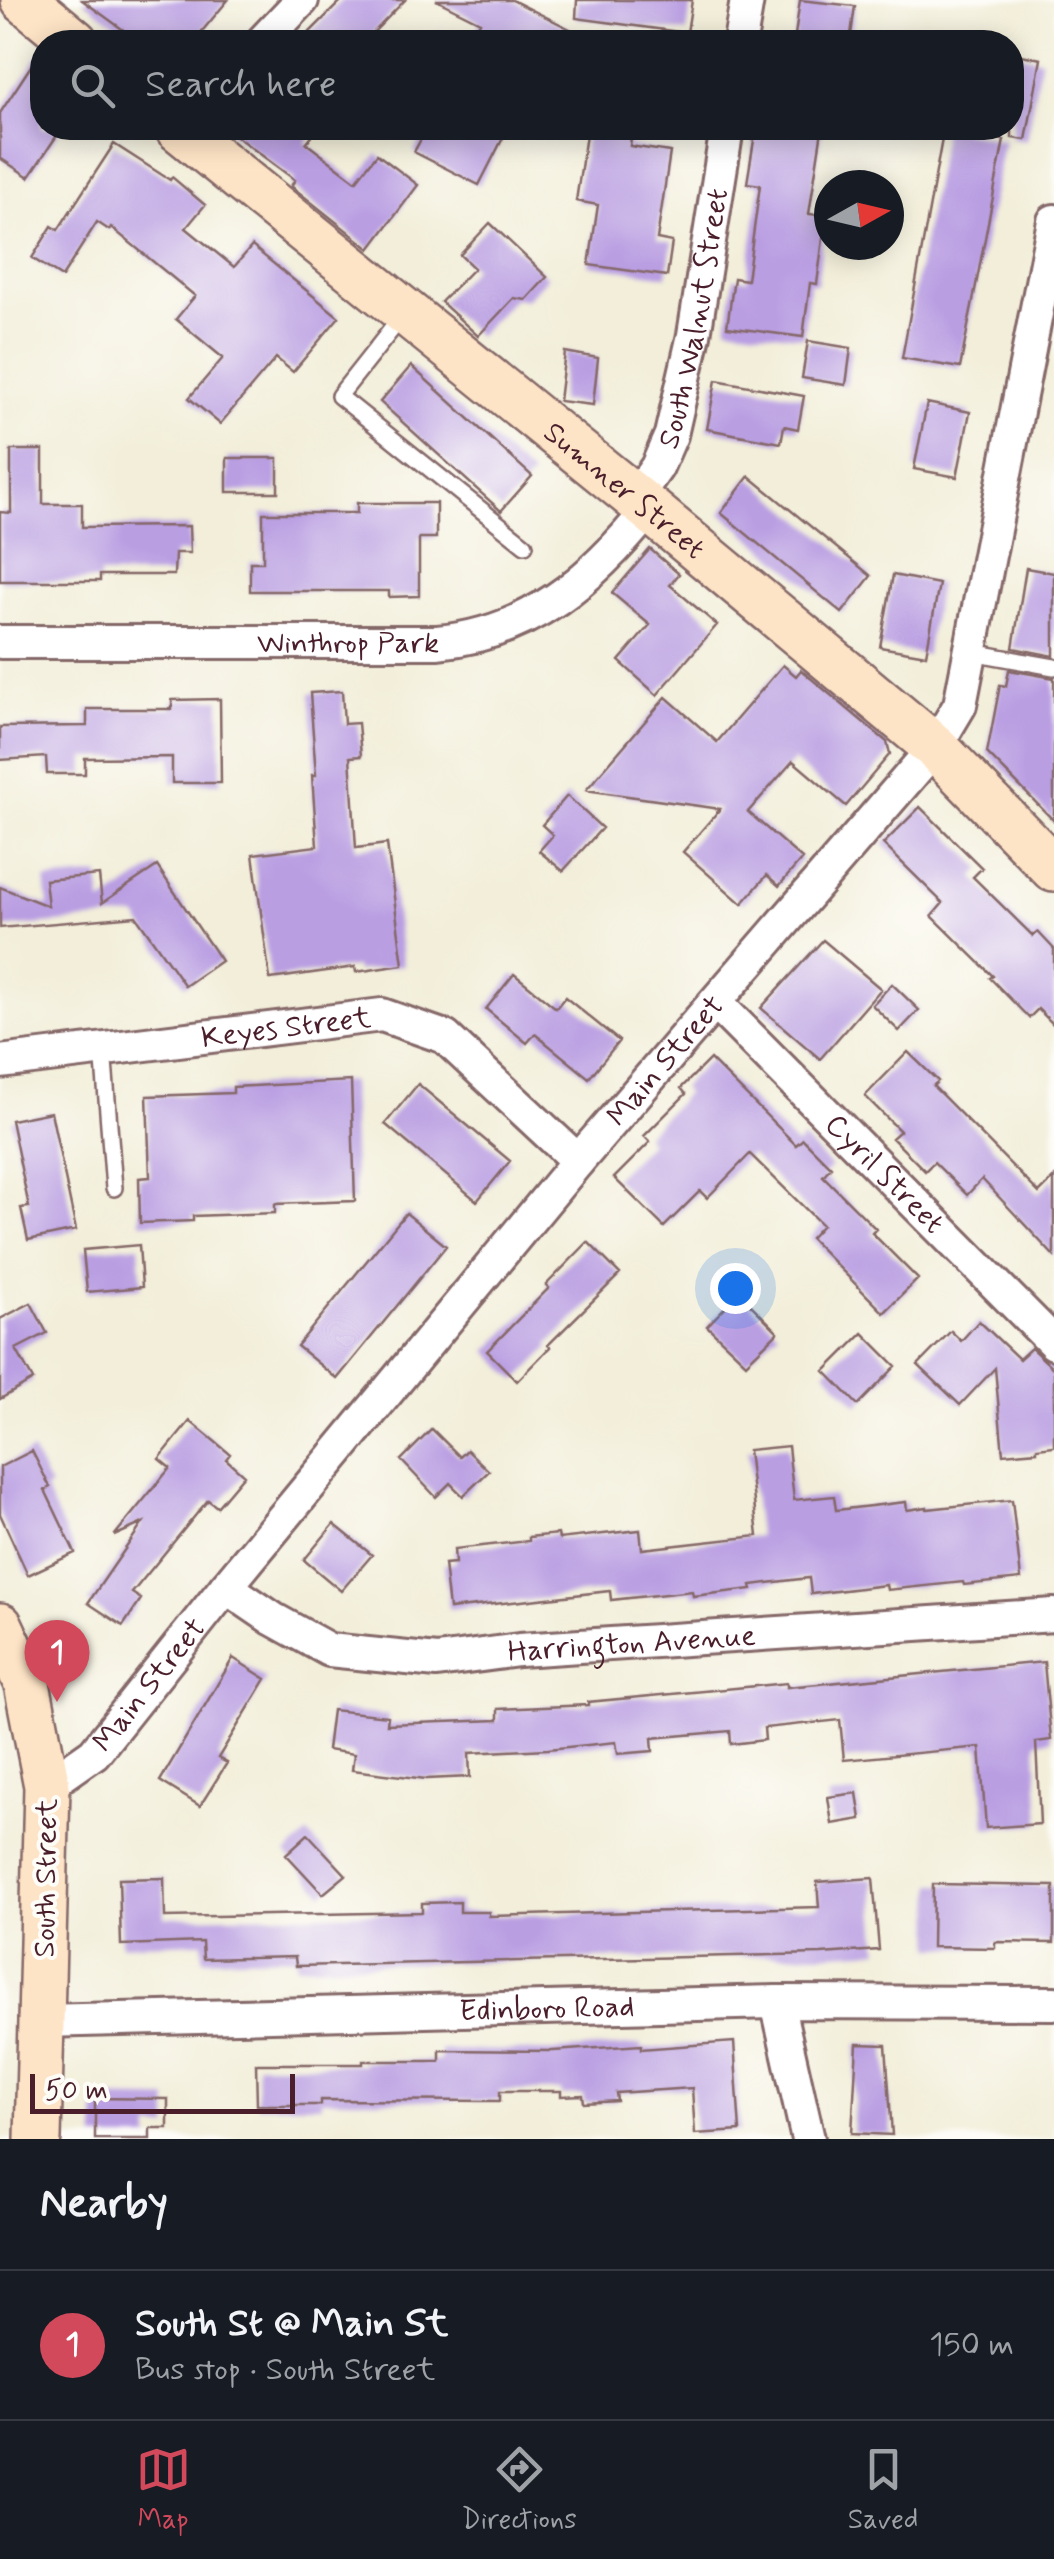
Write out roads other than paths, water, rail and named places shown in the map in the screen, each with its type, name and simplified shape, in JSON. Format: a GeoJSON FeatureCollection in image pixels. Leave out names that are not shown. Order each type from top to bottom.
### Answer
{"type":"FeatureCollection","features":[{"type":"Feature","properties":{"kind":"street"},"geometry":{"type":"LineString","coordinates":[[24,0],[60,30]]}},
{"type":"Feature","properties":{"kind":"street"},"geometry":{"type":"LineString","coordinates":[[273,30],[302,0]]}},
{"type":"Feature","properties":{"kind":"street"},"geometry":{"type":"LineString","coordinates":[[742,30],[747,0]]}},
{"type":"Feature","properties":{"kind":"street","name":"Sumner Street"},"geometry":{"type":"LineString","coordinates":[[195,140],[936,747],[1049,859]]}},
{"type":"Feature","properties":{"kind":"street","name":"South Walnut Street"},"geometry":{"type":"LineString","coordinates":[[642,503],[670,436],[694,336],[725,140]]}},
{"type":"Feature","properties":{"kind":"street","name":"Main Street"},"geometry":{"type":"LineString","coordinates":[[47,1786],[94,1752],[226,1586],[578,1161],[936,747],[960,705],[972,652],[1054,221]]}},
{"type":"Feature","properties":{"kind":"street","name":"Winthrop Park"},"geometry":{"type":"LineString","coordinates":[[0,642],[463,640],[515,623],[566,592],[620,544],[642,503]]}},
{"type":"Feature","properties":{"kind":"street","name":"Cyril Street"},"geometry":{"type":"LineString","coordinates":[[716,1003],[1054,1342]]}},
{"type":"Feature","properties":{"kind":"street","name":"Keyes Street"},"geometry":{"type":"LineString","coordinates":[[0,1062],[382,1015],[445,1037],[578,1161]]}},
{"type":"Feature","properties":{"kind":"street","name":"Harrington Avenue"},"geometry":{"type":"LineString","coordinates":[[226,1586],[273,1619],[329,1650],[438,1661],[539,1648],[1054,1616]]}},
{"type":"Feature","properties":{"kind":"street","name":"South Street"},"geometry":{"type":"LineString","coordinates":[[0,1626],[27,1684],[47,1786],[38,2139]]}},
{"type":"Feature","properties":{"kind":"street"},"geometry":{"type":"LineString","coordinates":[[777,2002],[808,2139]]}},
{"type":"Feature","properties":{"kind":"street","name":"Edinboro Road"},"geometry":{"type":"LineString","coordinates":[[42,2021],[777,2002],[1054,2003]]}},
{"type":"Feature","properties":{"kind":"lane"},"geometry":{"type":"LineString","coordinates":[[406,312],[339,396],[526,545]]}},
{"type":"Feature","properties":{"kind":"lane"},"geometry":{"type":"LineString","coordinates":[[972,652],[1054,666]]}},
{"type":"Feature","properties":{"kind":"lane"},"geometry":{"type":"LineString","coordinates":[[103,1049],[114,1188]]}},
{"type":"Feature","properties":{"kind":"place","name":"South St @ Main St"},"geometry":{"type":"Point","coordinates":[57,1702]}}]}
